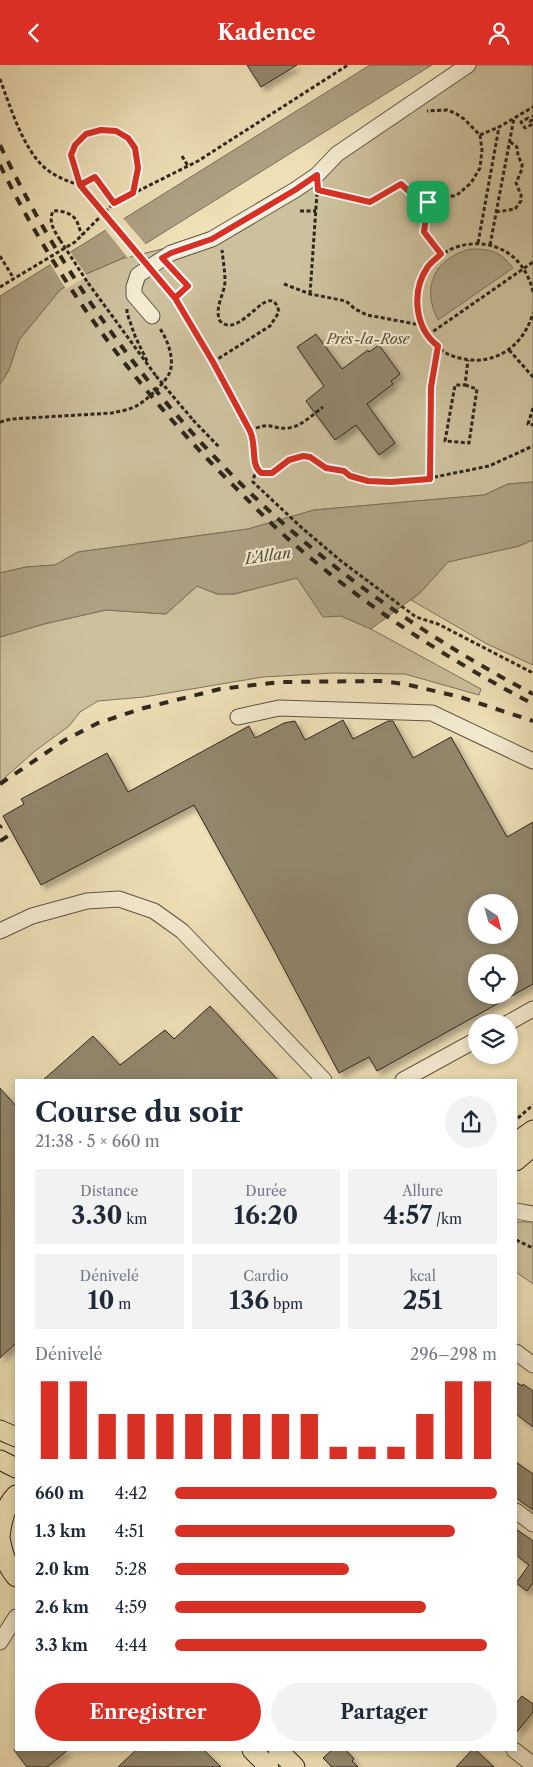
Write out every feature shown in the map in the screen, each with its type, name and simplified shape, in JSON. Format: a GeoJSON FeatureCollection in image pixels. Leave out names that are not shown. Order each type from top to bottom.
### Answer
{"type":"FeatureCollection","features":[{"type":"Feature","properties":{"kind":"main road"},"geometry":{"type":"LineString","coordinates":[[517,1141],[533,1130]]}},
{"type":"Feature","properties":{"kind":"main road"},"geometry":{"type":"LineString","coordinates":[[517,1160],[533,1146]]}},
{"type":"Feature","properties":{"kind":"main road"},"geometry":{"type":"LineString","coordinates":[[0,1430],[15,1437]]}},
{"type":"Feature","properties":{"kind":"main road"},"geometry":{"type":"LineString","coordinates":[[0,1460],[15,1468]]}},
{"type":"Feature","properties":{"kind":"main road"},"geometry":{"type":"LineString","coordinates":[[15,1496],[12,1500],[1,1539],[10,1570],[15,1576]]}},
{"type":"Feature","properties":{"kind":"main road"},"geometry":{"type":"LineString","coordinates":[[253,1751],[269,1767]]}},
{"type":"Feature","properties":{"kind":"main road"},"geometry":{"type":"LineString","coordinates":[[279,1751],[295,1767]]}},
{"type":"Feature","properties":{"kind":"street"},"geometry":{"type":"LineString","coordinates":[[152,316],[134,295],[134,287],[138,275],[171,253],[212,239],[295,190],[317,175],[337,154],[468,65]]}},
{"type":"Feature","properties":{"kind":"street"},"geometry":{"type":"LineString","coordinates":[[238,717],[279,708],[432,713],[533,761]]}},
{"type":"Feature","properties":{"kind":"street"},"geometry":{"type":"LineString","coordinates":[[0,931],[32,916],[87,901],[119,899],[154,911],[182,931],[323,1079]]}},
{"type":"Feature","properties":{"kind":"street"},"geometry":{"type":"LineString","coordinates":[[518,1017],[533,1009]]}},
{"type":"Feature","properties":{"kind":"street"},"geometry":{"type":"LineString","coordinates":[[405,1079],[468,1044]]}},
{"type":"Feature","properties":{"kind":"street"},"geometry":{"type":"LineString","coordinates":[[517,1211],[533,1214]]}},
{"type":"Feature","properties":{"kind":"street"},"geometry":{"type":"LineString","coordinates":[[517,1353],[533,1365]]}},
{"type":"Feature","properties":{"kind":"street"},"geometry":{"type":"LineString","coordinates":[[517,1512],[533,1524]]}},
{"type":"Feature","properties":{"kind":"street"},"geometry":{"type":"LineString","coordinates":[[0,1642],[15,1619]]}},
{"type":"Feature","properties":{"kind":"street"},"geometry":{"type":"LineString","coordinates":[[515,1751],[528,1761]]}},
{"type":"Feature","properties":{"kind":"path"},"geometry":{"type":"LineString","coordinates":[[0,287],[75,243],[114,203],[188,166],[348,65]]}},
{"type":"Feature","properties":{"kind":"path"},"geometry":{"type":"LineString","coordinates":[[0,79],[11,109],[34,156],[44,167],[58,177],[80,185],[95,177],[114,203]]}},
{"type":"Feature","properties":{"kind":"path"},"geometry":{"type":"LineString","coordinates":[[480,135],[499,127],[533,107]]}},
{"type":"Feature","properties":{"kind":"path"},"geometry":{"type":"LineString","coordinates":[[310,294],[318,190],[370,202],[401,184],[417,199],[428,202],[457,195],[471,183],[480,168],[482,150],[480,135],[464,119],[447,110],[422,112]]}},
{"type":"Feature","properties":{"kind":"path"},"geometry":{"type":"LineString","coordinates":[[533,117],[530,121],[528,118],[522,122],[526,128],[533,124]]}},
{"type":"Feature","properties":{"kind":"path"},"geometry":{"type":"LineString","coordinates":[[490,245],[514,118]]}},
{"type":"Feature","properties":{"kind":"path"},"geometry":{"type":"LineString","coordinates":[[478,243],[499,127]]}},
{"type":"Feature","properties":{"kind":"path"},"geometry":{"type":"LineString","coordinates":[[133,193],[138,168],[135,148],[128,138],[116,131],[101,130],[86,134],[75,145],[71,155],[80,185],[175,298],[213,362],[254,439],[256,467],[253,482],[340,561],[416,617],[438,624],[533,673]]}},
{"type":"Feature","properties":{"kind":"path"},"geometry":{"type":"LineString","coordinates":[[496,212],[515,209],[521,201],[521,195],[516,183],[522,164],[518,156],[517,147],[509,141]]}},
{"type":"Feature","properties":{"kind":"path"},"geometry":{"type":"LineString","coordinates":[[182,156],[188,166]]}},
{"type":"Feature","properties":{"kind":"path"},"geometry":{"type":"LineString","coordinates":[[428,202],[424,232],[441,254]]}},
{"type":"Feature","properties":{"kind":"path"},"geometry":{"type":"LineString","coordinates":[[83,235],[79,230],[76,219],[57,210],[53,211],[50,217],[52,226],[88,283],[150,369],[193,420],[220,448]]}},
{"type":"Feature","properties":{"kind":"path"},"geometry":{"type":"LineString","coordinates":[[300,211],[316,211]]}},
{"type":"Feature","properties":{"kind":"path"},"geometry":{"type":"LineString","coordinates":[[213,362],[270,326],[279,312],[271,301],[265,302],[237,325],[228,325],[220,321],[217,313],[225,275],[219,235]]}},
{"type":"Feature","properties":{"kind":"path"},"geometry":{"type":"LineString","coordinates":[[533,292],[531,281],[524,268],[514,257],[503,250],[478,243],[458,246],[441,254],[427,268],[419,287],[417,306],[421,325],[438,346],[448,354],[468,360],[489,359],[509,350],[529,326],[533,313]]}},
{"type":"Feature","properties":{"kind":"path"},"geometry":{"type":"LineString","coordinates":[[0,256],[14,279]]}},
{"type":"Feature","properties":{"kind":"path"},"geometry":{"type":"LineString","coordinates":[[162,258],[188,286],[175,298]]}},
{"type":"Feature","properties":{"kind":"path"},"geometry":{"type":"LineString","coordinates":[[428,335],[533,262]]}},
{"type":"Feature","properties":{"kind":"path"},"geometry":{"type":"LineString","coordinates":[[284,284],[310,294],[346,301],[355,309],[367,315],[421,325]]}},
{"type":"Feature","properties":{"kind":"path"},"geometry":{"type":"LineString","coordinates":[[134,295],[129,301],[127,313],[150,369]]}},
{"type":"Feature","properties":{"kind":"path"},"geometry":{"type":"LineString","coordinates":[[0,421],[112,413],[138,405],[166,380],[172,368],[170,347],[152,316]]}},
{"type":"Feature","properties":{"kind":"path"},"geometry":{"type":"LineString","coordinates":[[430,479],[431,387],[438,346]]}},
{"type":"Feature","properties":{"kind":"path"},"geometry":{"type":"LineString","coordinates":[[509,350],[533,377]]}},
{"type":"Feature","properties":{"kind":"path"},"geometry":{"type":"LineString","coordinates":[[465,385],[468,360]]}},
{"type":"Feature","properties":{"kind":"path"},"geometry":{"type":"LineString","coordinates":[[455,385],[465,385],[477,389],[469,443],[445,441],[455,385]]}},
{"type":"Feature","properties":{"kind":"path"},"geometry":{"type":"LineString","coordinates":[[250,431],[265,425],[282,428],[292,427],[300,424],[323,407]]}},
{"type":"Feature","properties":{"kind":"path"},"geometry":{"type":"LineString","coordinates":[[533,408],[528,424],[533,425]]}},
{"type":"Feature","properties":{"kind":"path"},"geometry":{"type":"LineString","coordinates":[[256,467],[261,473],[268,474],[276,471],[289,460],[303,456],[310,457],[326,468],[344,471],[350,476],[368,481],[391,482],[430,479],[489,466],[533,446]]}},
{"type":"Feature","properties":{"kind":"path"},"geometry":{"type":"LineString","coordinates":[[517,1118],[533,1105]]}},
{"type":"Feature","properties":{"kind":"path"},"geometry":{"type":"LineString","coordinates":[[517,1240],[533,1248]]}},
{"type":"Feature","properties":{"kind":"green space","name":"Près-la-Rose"},"geometry":{"type":"Polygon","coordinates":[[[468,65],[533,65],[533,482],[508,484],[484,495],[314,510],[248,529],[78,552],[55,565],[26,567],[0,573],[0,384],[9,370],[19,340],[60,290],[79,277],[121,259],[219,235],[468,65]]]}},
{"type":"Feature","properties":{"kind":"green space"},"geometry":{"type":"Polygon","coordinates":[[[533,540],[533,665],[487,644],[411,600],[420,593],[448,562],[519,546],[533,540]]]}},
{"type":"Feature","properties":{"kind":"green space"},"geometry":{"type":"Polygon","coordinates":[[[297,578],[323,616],[341,616],[371,629],[481,689],[479,695],[405,674],[333,673],[263,677],[144,697],[98,701],[80,712],[69,726],[35,751],[0,782],[0,637],[44,624],[106,610],[166,614],[197,586],[217,594],[234,594],[297,578]]]}},
{"type":"Feature","properties":{"kind":"green space"},"geometry":{"type":"Polygon","coordinates":[[[517,1222],[533,1222],[533,1284],[517,1273],[517,1222]]]}},
{"type":"Feature","properties":{"kind":"water"},"geometry":{"type":"Polygon","coordinates":[[[370,65],[432,65],[121,259],[79,277],[60,290],[19,340],[9,370],[0,384],[0,296],[370,65]]]}},
{"type":"Feature","properties":{"kind":"water"},"geometry":{"type":"Polygon","coordinates":[[[470,249],[494,252],[504,258],[513,268],[438,320],[431,296],[434,276],[447,260],[470,249]]]}},
{"type":"Feature","properties":{"kind":"water","name":"L'Allan"},"geometry":{"type":"Polygon","coordinates":[[[533,482],[533,540],[519,546],[448,562],[420,593],[371,629],[341,616],[323,617],[297,578],[234,594],[217,594],[197,586],[166,614],[106,610],[44,624],[0,637],[0,573],[26,567],[55,565],[78,552],[248,529],[314,510],[484,495],[508,484],[533,482]]]}},
{"type":"Feature","properties":{"kind":"pier"},"geometry":{"type":"Polygon","coordinates":[[[122,217],[147,246],[128,258],[104,228],[122,217]]]}},
{"type":"Feature","properties":{"kind":"pier"},"geometry":{"type":"Polygon","coordinates":[[[69,250],[87,276],[66,289],[49,262],[69,250]]]}},
{"type":"Feature","properties":{"kind":"building"},"geometry":{"type":"Polygon","coordinates":[[[247,65],[297,65],[261,87],[247,65]]]}},
{"type":"Feature","properties":{"kind":"building"},"geometry":{"type":"Polygon","coordinates":[[[316,334],[342,369],[368,350],[369,352],[379,345],[400,374],[391,381],[393,384],[367,404],[395,443],[379,455],[356,425],[335,440],[306,401],[324,386],[297,347],[316,334]]]}},
{"type":"Feature","properties":{"kind":"building"},"geometry":{"type":"Polygon","coordinates":[[[343,720],[353,739],[388,721],[393,721],[413,758],[451,737],[507,837],[533,822],[533,984],[518,992],[518,954],[468,954],[468,1004],[497,1004],[479,1014],[468,1014],[468,1020],[377,1071],[369,1057],[339,1073],[194,805],[41,885],[3,816],[24,804],[21,799],[107,753],[128,792],[249,726],[255,738],[284,723],[295,721],[305,740],[343,720]]]}},
{"type":"Feature","properties":{"kind":"building"},"geometry":{"type":"Polygon","coordinates":[[[210,1006],[277,1079],[44,1079],[93,1036],[120,1065],[165,1030],[174,1039],[210,1006]]]}},
{"type":"Feature","properties":{"kind":"building"},"geometry":{"type":"Polygon","coordinates":[[[0,1088],[15,1105],[15,1344],[0,1358],[0,1088]]]}},
{"type":"Feature","properties":{"kind":"building"},"geometry":{"type":"Polygon","coordinates":[[[517,1383],[522,1386],[523,1384],[533,1391],[533,1427],[517,1415],[517,1383]]]}},
{"type":"Feature","properties":{"kind":"building"},"geometry":{"type":"Polygon","coordinates":[[[517,1463],[533,1474],[533,1510],[517,1499],[517,1463]]]}},
{"type":"Feature","properties":{"kind":"building"},"geometry":{"type":"Polygon","coordinates":[[[517,1530],[533,1541],[533,1583],[527,1591],[517,1584],[517,1582],[529,1565],[517,1556],[517,1530]]]}},
{"type":"Feature","properties":{"kind":"building"},"geometry":{"type":"Polygon","coordinates":[[[522,1696],[533,1704],[533,1712],[517,1732],[517,1702],[522,1696]]]}},
{"type":"Feature","properties":{"kind":"building"},"geometry":{"type":"Polygon","coordinates":[[[14,1750],[67,1751],[47,1767],[27,1767],[14,1750]]]}},
{"type":"Feature","properties":{"kind":"building"},"geometry":{"type":"Polygon","coordinates":[[[135,1751],[205,1751],[221,1767],[118,1767],[135,1751]]]}},
{"type":"Feature","properties":{"kind":"building"},"geometry":{"type":"Polygon","coordinates":[[[331,1751],[347,1751],[354,1759],[352,1761],[358,1767],[332,1767],[323,1758],[331,1751]]]}},
{"type":"Feature","properties":{"kind":"building"},"geometry":{"type":"Polygon","coordinates":[[[471,1751],[477,1751],[494,1767],[456,1767],[471,1751]]]}},
{"type":"Feature","properties":{"kind":"railway"},"geometry":{"type":"LineString","coordinates":[[0,145],[55,247],[86,296],[156,391],[234,477],[276,517],[335,567],[432,635],[499,676],[533,694]]}},
{"type":"Feature","properties":{"kind":"railway"},"geometry":{"type":"LineString","coordinates":[[0,165],[49,255],[107,340],[171,419],[250,503],[338,581],[391,619],[475,672],[533,704]]}},
{"type":"Feature","properties":{"kind":"railway"},"geometry":{"type":"LineString","coordinates":[[0,784],[65,740],[98,723],[144,708],[220,689],[280,682],[380,681],[405,684],[460,697],[533,721]]}},
{"type":"Feature","properties":{"kind":"railway"},"geometry":{"type":"LineString","coordinates":[[0,841],[11,834]]}},
{"type":"Feature","properties":{"kind":"route"},"geometry":{"type":"LineString","coordinates":[[428,202],[417,199],[401,184],[370,202],[318,190],[317,175],[212,239],[189,246],[162,258],[188,286],[175,298],[94,202],[80,185],[95,177],[114,203],[133,193],[138,168],[135,148],[128,138],[116,131],[101,130],[86,134],[75,145],[71,155],[80,185],[175,298],[213,362],[250,431],[254,439],[256,467],[258,471],[265,474],[276,471],[289,460],[307,456],[326,468],[344,471],[350,476],[368,481],[391,482],[430,479],[431,387],[438,346],[432,342],[421,325],[417,306],[419,287],[427,268],[441,254],[424,232],[428,202]]}}]}
